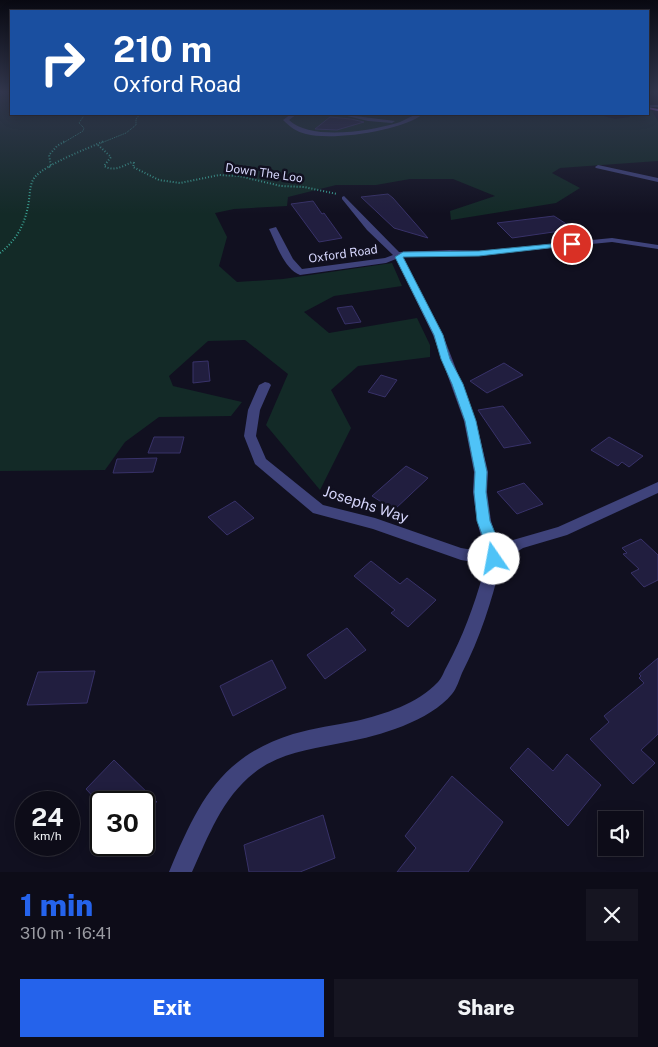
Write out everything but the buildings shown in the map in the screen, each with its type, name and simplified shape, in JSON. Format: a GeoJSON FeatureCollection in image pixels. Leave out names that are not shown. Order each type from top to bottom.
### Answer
{"type":"FeatureCollection","features":[{"type":"Feature","properties":{"kind":"street"},"geometry":{"type":"LineString","coordinates":[[308,133],[329,133]]}},
{"type":"Feature","properties":{"kind":"street"},"geometry":{"type":"LineString","coordinates":[[598,167],[658,180]]}},
{"type":"Feature","properties":{"kind":"street"},"geometry":{"type":"LineString","coordinates":[[180,872],[215,801],[237,774],[262,756],[306,738],[375,727],[410,712],[445,688],[462,657],[487,588],[494,559],[491,540],[484,521],[480,492],[481,472],[470,421],[457,384],[438,335],[399,257],[344,198]]}},
{"type":"Feature","properties":{"kind":"street","name":"Oxford Road"},"geometry":{"type":"LineString","coordinates":[[273,229],[289,260],[300,272],[386,260],[403,254],[479,254],[612,240],[658,247]]}},
{"type":"Feature","properties":{"kind":"street","name":"Josephs Way"},"geometry":{"type":"LineString","coordinates":[[265,385],[254,410],[250,436],[260,461],[318,509],[374,524],[461,554],[494,559]]}},
{"type":"Feature","properties":{"kind":"street"},"geometry":{"type":"LineString","coordinates":[[494,559],[518,544],[562,531],[658,486]]}},
{"type":"Feature","properties":{"kind":"path"},"geometry":{"type":"LineString","coordinates":[[42,172],[51,166],[50,155],[57,146],[80,133]]}},
{"type":"Feature","properties":{"kind":"path"},"geometry":{"type":"LineString","coordinates":[[0,253],[16,240],[22,231],[27,216],[30,186],[35,176],[124,133]]}},
{"type":"Feature","properties":{"kind":"path","name":"Down The Loo"},"geometry":{"type":"LineString","coordinates":[[98,144],[111,157],[104,166],[109,169],[120,168],[132,162],[134,163],[133,168],[159,180],[187,183],[219,175],[239,176],[291,188],[304,187],[330,191],[344,198]]}},
{"type":"Feature","properties":{"kind":"green space"},"geometry":{"type":"Polygon","coordinates":[[[0,133],[658,133],[658,161],[560,168],[552,173],[580,188],[556,203],[451,220],[450,211],[495,196],[453,179],[410,179],[376,185],[336,185],[288,197],[287,206],[234,209],[215,213],[227,237],[219,266],[237,282],[283,279],[392,263],[402,286],[334,296],[304,312],[329,333],[417,318],[430,345],[430,357],[358,366],[331,390],[351,428],[320,490],[266,425],[288,374],[245,340],[208,341],[169,376],[173,386],[242,402],[231,416],[159,417],[125,442],[105,470],[0,471],[0,133]]]}},
{"type":"Feature","properties":{"kind":"route"},"geometry":{"type":"LineString","coordinates":[[494,559],[491,540],[484,521],[480,492],[481,472],[470,421],[438,335],[399,257],[403,254],[419,253],[450,252],[479,254],[572,244]]}}]}
